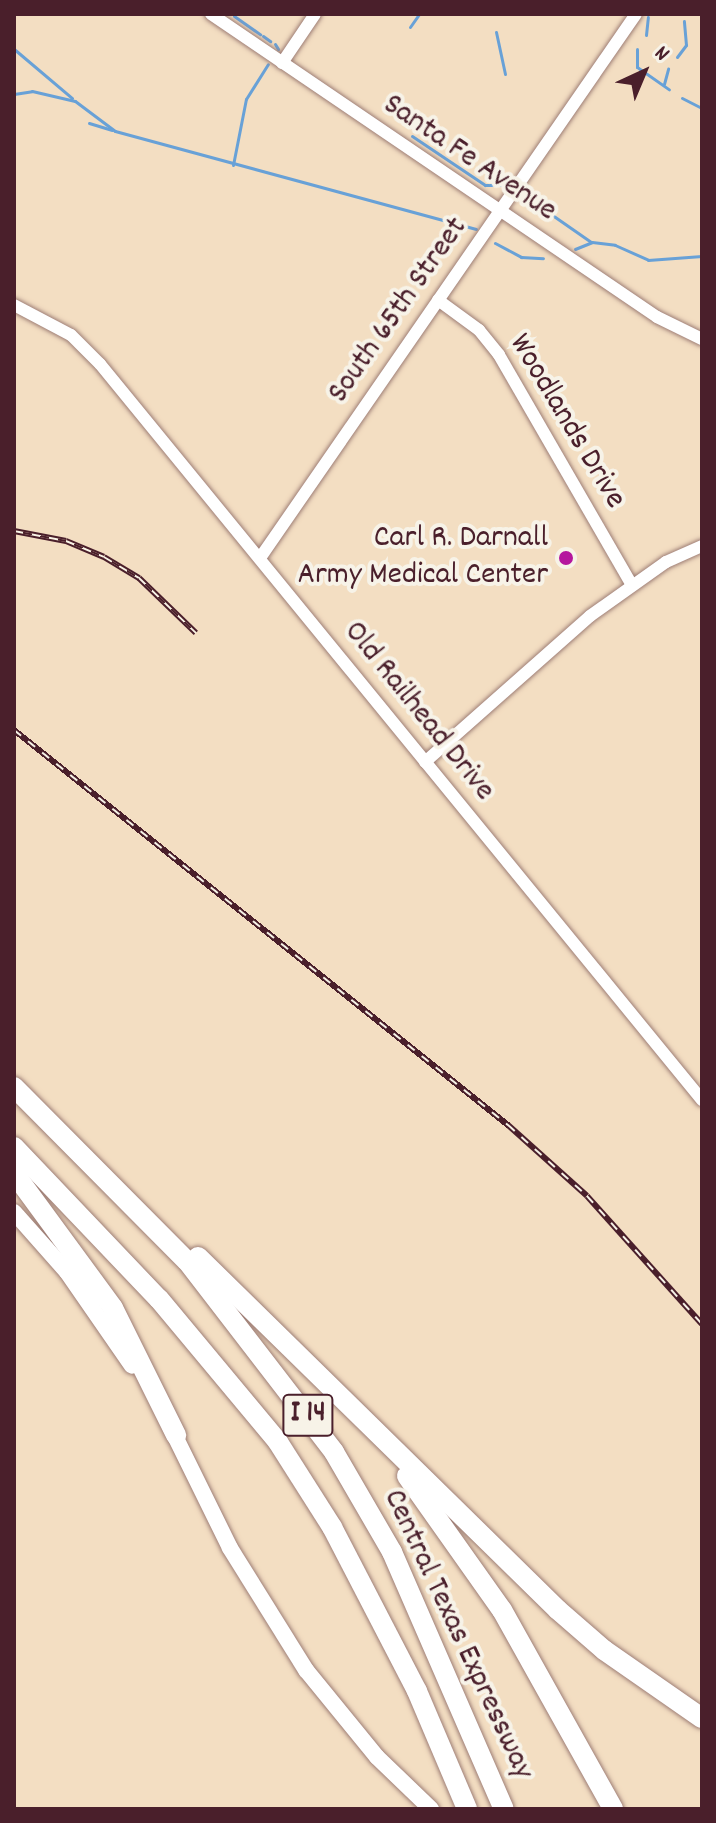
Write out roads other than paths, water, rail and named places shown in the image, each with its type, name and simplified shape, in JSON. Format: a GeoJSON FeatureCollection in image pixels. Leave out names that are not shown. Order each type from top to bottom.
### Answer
{"type":"FeatureCollection","features":[{"type":"Feature","properties":{"kind":"highway","name":"Central Texas Expressway"},"geometry":{"type":"LineString","coordinates":[[14,1087],[187,1261],[334,1452],[392,1552],[504,1809]]}},
{"type":"Feature","properties":{"kind":"highway"},"geometry":{"type":"LineString","coordinates":[[54,1124],[312,1368],[558,1610],[615,1659],[702,1718]]}},
{"type":"Feature","properties":{"kind":"highway","name":"Central Texas Expressway"},"geometry":{"type":"LineString","coordinates":[[14,1147],[159,1299],[278,1442],[332,1527],[384,1627],[467,1809]]}},
{"type":"Feature","properties":{"kind":"highway"},"geometry":{"type":"LineString","coordinates":[[14,1173],[113,1308],[176,1435]]}},
{"type":"Feature","properties":{"kind":"highway"},"geometry":{"type":"LineString","coordinates":[[312,1368],[435,1511],[502,1610],[613,1809]]}},
{"type":"Feature","properties":{"kind":"main road"},"geometry":{"type":"LineString","coordinates":[[14,1212],[111,1330],[176,1435],[264,1608],[349,1725],[411,1792],[431,1809]]}},
{"type":"Feature","properties":{"kind":"street","name":"Santa Fe Avenue"},"geometry":{"type":"LineString","coordinates":[[211,14],[657,317],[702,339]]}},
{"type":"Feature","properties":{"kind":"street"},"geometry":{"type":"LineString","coordinates":[[282,63],[315,14]]}},
{"type":"Feature","properties":{"kind":"street","name":"South 65th Street"},"geometry":{"type":"LineString","coordinates":[[260,558],[636,14]]}},
{"type":"Feature","properties":{"kind":"street","name":"Woodlands Drive"},"geometry":{"type":"LineString","coordinates":[[438,300],[479,330],[499,355],[632,585]]}},
{"type":"Feature","properties":{"kind":"street","name":"Old Railhead Drive"},"geometry":{"type":"LineString","coordinates":[[14,305],[71,335],[100,364],[702,1100]]}},
{"type":"Feature","properties":{"kind":"street"},"geometry":{"type":"LineString","coordinates":[[425,762],[513,689],[572,631],[632,585],[702,546]]}},
{"type":"Feature","properties":{"kind":"waterway"},"geometry":{"type":"LineString","coordinates":[[410,27],[419,14]]}},
{"type":"Feature","properties":{"kind":"waterway"},"geometry":{"type":"LineString","coordinates":[[234,16],[260,34]]}},
{"type":"Feature","properties":{"kind":"waterway"},"geometry":{"type":"LineString","coordinates":[[646,35],[648,17]]}},
{"type":"Feature","properties":{"kind":"waterway"},"geometry":{"type":"LineString","coordinates":[[677,57],[686,45],[684,21]]}},
{"type":"Feature","properties":{"kind":"waterway"},"geometry":{"type":"LineString","coordinates":[[496,32],[505,74]]}},
{"type":"Feature","properties":{"kind":"waterway"},"geometry":{"type":"LineString","coordinates":[[263,36],[270,41]]}},
{"type":"Feature","properties":{"kind":"waterway"},"geometry":{"type":"LineString","coordinates":[[275,44],[278,49]]}},
{"type":"Feature","properties":{"kind":"waterway"},"geometry":{"type":"LineString","coordinates":[[14,49],[72,98]]}},
{"type":"Feature","properties":{"kind":"waterway"},"geometry":{"type":"LineString","coordinates":[[637,49],[637,67],[669,89]]}},
{"type":"Feature","properties":{"kind":"waterway"},"geometry":{"type":"LineString","coordinates":[[233,165],[246,99],[268,64]]}},
{"type":"Feature","properties":{"kind":"waterway"},"geometry":{"type":"LineString","coordinates":[[664,84],[668,69]]}},
{"type":"Feature","properties":{"kind":"waterway"},"geometry":{"type":"LineString","coordinates":[[14,94],[32,91],[75,101],[115,131],[476,229]]}},
{"type":"Feature","properties":{"kind":"waterway"},"geometry":{"type":"LineString","coordinates":[[682,98],[702,108]]}},
{"type":"Feature","properties":{"kind":"waterway"},"geometry":{"type":"LineString","coordinates":[[89,123],[112,130]]}},
{"type":"Feature","properties":{"kind":"waterway"},"geometry":{"type":"LineString","coordinates":[[412,136],[485,185],[507,185]]}},
{"type":"Feature","properties":{"kind":"waterway"},"geometry":{"type":"LineString","coordinates":[[522,194],[591,242]]}},
{"type":"Feature","properties":{"kind":"waterway"},"geometry":{"type":"LineString","coordinates":[[575,249],[592,242],[615,245],[648,260],[702,256]]}},
{"type":"Feature","properties":{"kind":"waterway"},"geometry":{"type":"LineString","coordinates":[[495,243],[521,257],[543,258]]}},
{"type":"Feature","properties":{"kind":"railway"},"geometry":{"type":"LineString","coordinates":[[14,531],[66,541],[104,557],[139,578],[196,633]]}},
{"type":"Feature","properties":{"kind":"railway"},"geometry":{"type":"LineString","coordinates":[[14,730],[508,1125],[587,1196],[702,1324]]}},
{"type":"Feature","properties":{"kind":"place","name":"Carl R. Darnall Army Medical Center"},"geometry":{"type":"Point","coordinates":[566,558]}}]}
